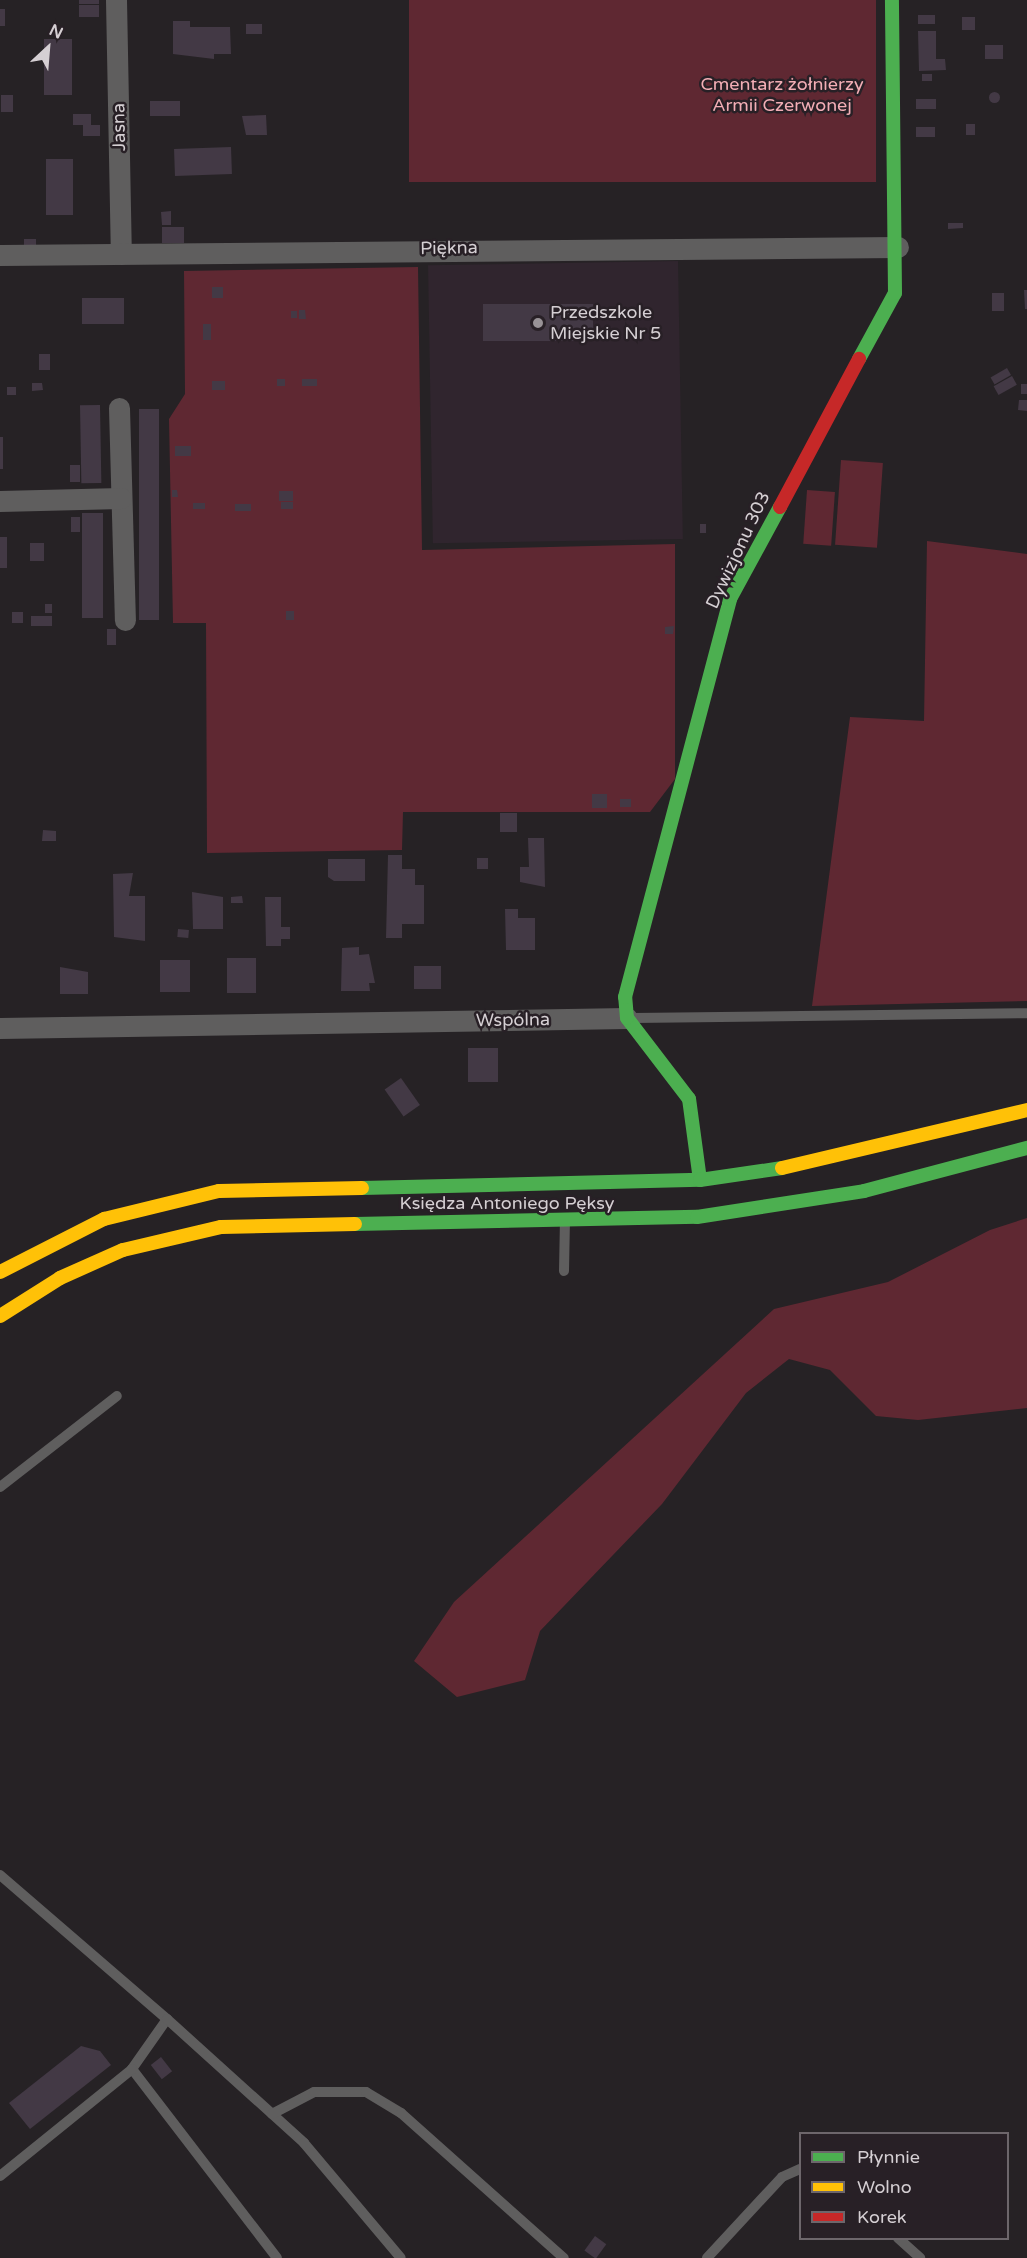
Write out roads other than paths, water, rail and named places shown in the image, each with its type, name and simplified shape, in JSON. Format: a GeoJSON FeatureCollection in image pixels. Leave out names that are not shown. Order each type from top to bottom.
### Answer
{"type":"FeatureCollection","features":[{"type":"Feature","properties":{"kind":"main road","name":"Dywizjonu 303"},"geometry":{"type":"LineString","coordinates":[[627,1018],[626,998],[730,599],[895,293],[898,247],[892,0]]}},
{"type":"Feature","properties":{"kind":"main road"},"geometry":{"type":"LineString","coordinates":[[627,1018],[689,1099],[699,1180]]}},
{"type":"Feature","properties":{"kind":"main road","name":"Księdza Antoniego Pęksy"},"geometry":{"type":"LineString","coordinates":[[0,1272],[104,1219],[219,1191],[699,1180],[833,1160],[1027,1110]]}},
{"type":"Feature","properties":{"kind":"main road","name":"Księdza Antoniego Pęksy"},"geometry":{"type":"LineString","coordinates":[[0,1316],[84,1267],[194,1232],[258,1224],[565,1221],[697,1217],[799,1203],[1027,1148]]}},
{"type":"Feature","properties":{"kind":"street","name":"Jasna"},"geometry":{"type":"LineString","coordinates":[[117,0],[121,254]]}},
{"type":"Feature","properties":{"kind":"street","name":"Piękna"},"geometry":{"type":"LineString","coordinates":[[0,255],[898,247]]}},
{"type":"Feature","properties":{"kind":"street"},"geometry":{"type":"LineString","coordinates":[[119,408],[125,620]]}},
{"type":"Feature","properties":{"kind":"street"},"geometry":{"type":"LineString","coordinates":[[0,501],[121,498]]}},
{"type":"Feature","properties":{"kind":"street","name":"Wspólna"},"geometry":{"type":"LineString","coordinates":[[0,1028],[627,1018]]}},
{"type":"Feature","properties":{"kind":"lane","name":"Wspólna"},"geometry":{"type":"LineString","coordinates":[[627,1018],[1027,1013]]}},
{"type":"Feature","properties":{"kind":"lane"},"geometry":{"type":"LineString","coordinates":[[564,1271],[565,1221]]}},
{"type":"Feature","properties":{"kind":"lane"},"geometry":{"type":"LineString","coordinates":[[0,1487],[117,1396]]}},
{"type":"Feature","properties":{"kind":"lane"},"geometry":{"type":"LineString","coordinates":[[0,1875],[167,2019],[304,2143],[400,2258]]}},
{"type":"Feature","properties":{"kind":"lane"},"geometry":{"type":"LineString","coordinates":[[0,2176],[132,2069],[167,2019]]}},
{"type":"Feature","properties":{"kind":"lane"},"geometry":{"type":"LineString","coordinates":[[132,2069],[277,2258]]}},
{"type":"Feature","properties":{"kind":"lane"},"geometry":{"type":"LineString","coordinates":[[272,2114],[314,2092],[366,2092],[401,2113],[564,2258]]}},
{"type":"Feature","properties":{"kind":"lane"},"geometry":{"type":"LineString","coordinates":[[707,2258],[782,2177],[799,2170]]}},
{"type":"Feature","properties":{"kind":"lane"},"geometry":{"type":"LineString","coordinates":[[900,2240],[920,2258]]}},
{"type":"Feature","properties":{"kind":"place","name":"Przedszkole Miejskie Nr 5"},"geometry":{"type":"Point","coordinates":[538,323]}},
{"type":"Feature","properties":{"kind":"park label","name":"Cmentarz żołnierzy Armii Czerwonej"},"geometry":{"type":"Point","coordinates":[782,95]}}]}
